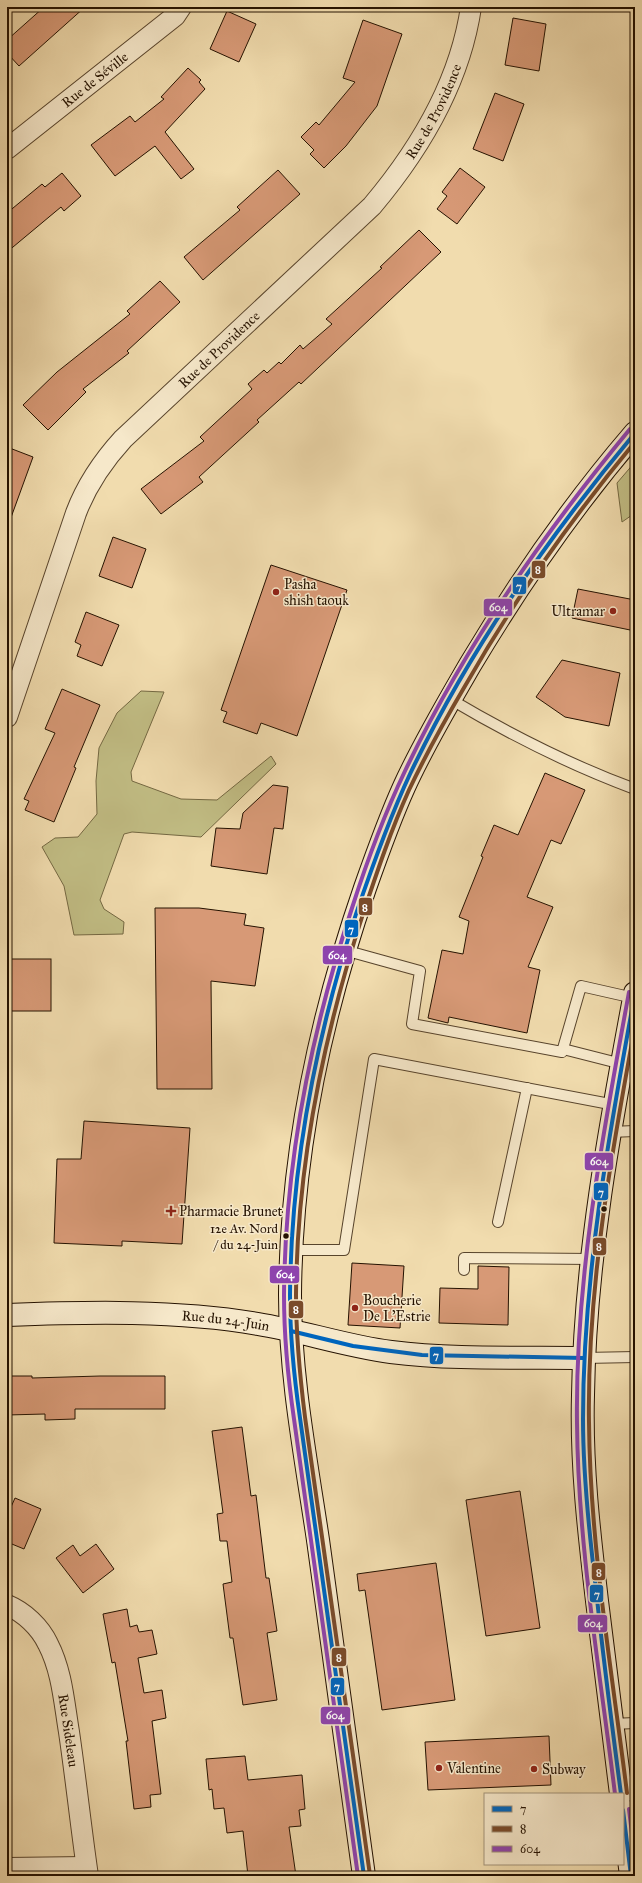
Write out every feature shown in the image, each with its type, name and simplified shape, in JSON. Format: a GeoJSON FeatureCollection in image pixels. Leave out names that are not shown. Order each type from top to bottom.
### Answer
{"type":"FeatureCollection","features":[{"type":"Feature","properties":{"kind":"main road"},"geometry":{"type":"LineString","coordinates":[[364,1876],[305,1457],[291,1332],[290,1294],[295,1201],[308,1104],[324,1026],[344,950],[386,826],[424,745],[508,601],[581,499],[631,440]]}},
{"type":"Feature","properties":{"kind":"main road"},"geometry":{"type":"LineString","coordinates":[[621,1793],[588,1526],[583,1444],[584,1358],[586,1309],[592,1259],[610,1132],[634,996]]}},
{"type":"Feature","properties":{"kind":"main road","name":"Rue du 24-Juin"},"geometry":{"type":"LineString","coordinates":[[7,1315],[182,1316],[258,1324],[353,1346],[422,1355],[584,1358]]}},
{"type":"Feature","properties":{"kind":"main road"},"geometry":{"type":"LineString","coordinates":[[624,1818],[631,1876]]}},
{"type":"Feature","properties":{"kind":"street","name":"Rue de Séville"},"geometry":{"type":"LineString","coordinates":[[7,149],[175,16],[181,7]]}},
{"type":"Feature","properties":{"kind":"street","name":"Rue de Providence"},"geometry":{"type":"LineString","coordinates":[[7,718],[76,513],[84,492],[94,474],[123,439],[372,206],[395,179],[432,122],[446,91],[459,59],[471,7]]}},
{"type":"Feature","properties":{"kind":"street","name":"Rue Sideleau"},"geometry":{"type":"LineString","coordinates":[[7,1605],[16,1609],[36,1625],[48,1643],[60,1673],[81,1812],[87,1872]]}},
{"type":"Feature","properties":{"kind":"street"},"geometry":{"type":"LineString","coordinates":[[7,1868],[87,1872]]}},
{"type":"Feature","properties":{"kind":"lane"},"geometry":{"type":"LineString","coordinates":[[450,699],[497,727],[596,774],[635,789]]}},
{"type":"Feature","properties":{"kind":"lane"},"geometry":{"type":"LineString","coordinates":[[344,950],[420,971],[412,1024],[562,1052],[581,986],[634,996]]}},
{"type":"Feature","properties":{"kind":"lane"},"geometry":{"type":"LineString","coordinates":[[563,1049],[622,1064]]}},
{"type":"Feature","properties":{"kind":"lane"},"geometry":{"type":"LineString","coordinates":[[292,1250],[344,1250],[374,1059],[615,1105]]}},
{"type":"Feature","properties":{"kind":"lane"},"geometry":{"type":"LineString","coordinates":[[498,1222],[527,1088]]}},
{"type":"Feature","properties":{"kind":"lane"},"geometry":{"type":"LineString","coordinates":[[610,1132],[635,1131]]}},
{"type":"Feature","properties":{"kind":"lane"},"geometry":{"type":"LineString","coordinates":[[464,1270],[464,1258],[592,1259]]}},
{"type":"Feature","properties":{"kind":"lane"},"geometry":{"type":"LineString","coordinates":[[584,1358],[635,1357]]}},
{"type":"Feature","properties":{"kind":"lane"},"geometry":{"type":"LineString","coordinates":[[612,1724],[635,1723]]}},
{"type":"Feature","properties":{"kind":"shaded area"},"geometry":{"type":"Polygon","coordinates":[[[635,462],[635,513],[622,522],[617,483],[635,462]]]}},
{"type":"Feature","properties":{"kind":"shaded area"},"geometry":{"type":"Polygon","coordinates":[[[141,691],[164,692],[131,772],[132,781],[181,799],[217,800],[271,756],[276,764],[201,837],[132,832],[124,834],[100,900],[104,909],[124,922],[123,934],[74,935],[64,886],[42,847],[55,838],[78,837],[97,814],[96,781],[99,748],[117,713],[141,691]]]}},
{"type":"Feature","properties":{"kind":"building"},"geometry":{"type":"Polygon","coordinates":[[[44,7],[85,7],[19,66],[7,53],[7,40],[44,7]]]}},
{"type":"Feature","properties":{"kind":"building"},"geometry":{"type":"Polygon","coordinates":[[[227,11],[256,24],[239,62],[210,49],[227,11]]]}},
{"type":"Feature","properties":{"kind":"building"},"geometry":{"type":"Polygon","coordinates":[[[513,18],[546,24],[539,71],[505,65],[513,18]]]}},
{"type":"Feature","properties":{"kind":"building"},"geometry":{"type":"Polygon","coordinates":[[[363,20],[402,34],[377,106],[346,146],[324,168],[310,154],[314,150],[301,137],[316,122],[319,125],[355,82],[343,78],[363,20]]]}},
{"type":"Feature","properties":{"kind":"building"},"geometry":{"type":"Polygon","coordinates":[[[188,68],[201,80],[199,82],[205,89],[165,132],[194,169],[181,179],[155,146],[115,176],[91,145],[130,116],[135,122],[164,99],[161,97],[188,68]]]}},
{"type":"Feature","properties":{"kind":"building"},"geometry":{"type":"Polygon","coordinates":[[[495,93],[524,104],[503,161],[473,149],[495,93]]]}},
{"type":"Feature","properties":{"kind":"building"},"geometry":{"type":"Polygon","coordinates":[[[460,168],[485,187],[457,224],[437,209],[447,196],[442,192],[460,168]]]}},
{"type":"Feature","properties":{"kind":"building"},"geometry":{"type":"Polygon","coordinates":[[[278,170],[300,194],[203,280],[184,257],[240,210],[237,207],[278,170]]]}},
{"type":"Feature","properties":{"kind":"building"},"geometry":{"type":"Polygon","coordinates":[[[62,173],[81,196],[64,211],[61,207],[7,252],[7,213],[42,184],[45,187],[62,173]]]}},
{"type":"Feature","properties":{"kind":"building"},"geometry":{"type":"Polygon","coordinates":[[[419,230],[441,252],[301,384],[299,382],[257,420],[259,422],[199,477],[203,482],[161,514],[141,489],[204,441],[200,437],[252,389],[248,384],[264,370],[267,373],[279,362],[281,364],[300,345],[303,349],[332,324],[326,319],[382,268],[380,267],[419,230]]]}},
{"type":"Feature","properties":{"kind":"building"},"geometry":{"type":"Polygon","coordinates":[[[160,281],[180,302],[127,351],[129,353],[83,389],[86,392],[48,430],[23,405],[57,372],[130,314],[127,311],[160,281]]]}},
{"type":"Feature","properties":{"kind":"building"},"geometry":{"type":"Polygon","coordinates":[[[7,447],[33,457],[9,523],[7,522],[7,447]]]}},
{"type":"Feature","properties":{"kind":"building"},"geometry":{"type":"Polygon","coordinates":[[[113,537],[146,549],[132,588],[99,576],[113,537]]]}},
{"type":"Feature","properties":{"kind":"building"},"geometry":{"type":"Polygon","coordinates":[[[271,565],[347,590],[297,736],[261,723],[257,734],[223,722],[227,712],[221,710],[271,565]]]}},
{"type":"Feature","properties":{"kind":"building"},"geometry":{"type":"Polygon","coordinates":[[[578,589],[635,600],[635,631],[572,618],[578,589]]]}},
{"type":"Feature","properties":{"kind":"building"},"geometry":{"type":"Polygon","coordinates":[[[86,612],[119,625],[102,666],[77,656],[81,645],[75,642],[86,612]]]}},
{"type":"Feature","properties":{"kind":"building"},"geometry":{"type":"Polygon","coordinates":[[[562,660],[620,673],[609,726],[565,717],[536,697],[562,660]]]}},
{"type":"Feature","properties":{"kind":"building"},"geometry":{"type":"Polygon","coordinates":[[[62,689],[100,705],[74,767],[76,768],[54,822],[25,810],[29,801],[24,799],[55,733],[45,729],[62,689]]]}},
{"type":"Feature","properties":{"kind":"building"},"geometry":{"type":"Polygon","coordinates":[[[545,773],[585,790],[561,844],[551,840],[527,897],[553,907],[528,967],[540,970],[527,1033],[449,1017],[448,1023],[428,1018],[442,950],[463,954],[469,921],[459,917],[494,825],[518,835],[545,773]]]}},
{"type":"Feature","properties":{"kind":"building"},"geometry":{"type":"Polygon","coordinates":[[[273,785],[288,787],[283,829],[274,828],[267,874],[211,866],[216,828],[240,829],[243,813],[273,785]]]}},
{"type":"Feature","properties":{"kind":"building"},"geometry":{"type":"Polygon","coordinates":[[[155,908],[199,908],[246,914],[244,925],[264,928],[255,986],[211,981],[212,1089],[157,1089],[155,908]]]}},
{"type":"Feature","properties":{"kind":"building"},"geometry":{"type":"Polygon","coordinates":[[[7,959],[51,959],[51,1011],[7,1011],[7,959]]]}},
{"type":"Feature","properties":{"kind":"building"},"geometry":{"type":"Polygon","coordinates":[[[84,1121],[190,1128],[182,1244],[122,1241],[122,1246],[54,1243],[57,1159],[81,1159],[84,1121]]]}},
{"type":"Feature","properties":{"kind":"building"},"geometry":{"type":"Polygon","coordinates":[[[352,1263],[404,1266],[400,1328],[348,1325],[352,1263]]]}},
{"type":"Feature","properties":{"kind":"building"},"geometry":{"type":"Polygon","coordinates":[[[478,1266],[509,1267],[508,1325],[439,1323],[440,1288],[478,1289],[478,1266]]]}},
{"type":"Feature","properties":{"kind":"building"},"geometry":{"type":"Polygon","coordinates":[[[7,1376],[32,1376],[32,1378],[165,1376],[165,1409],[75,1409],[75,1419],[45,1420],[45,1414],[7,1415],[7,1376]]]}},
{"type":"Feature","properties":{"kind":"building"},"geometry":{"type":"Polygon","coordinates":[[[242,1427],[251,1496],[256,1495],[266,1578],[269,1578],[277,1631],[267,1633],[277,1700],[243,1705],[233,1638],[230,1638],[223,1584],[232,1582],[227,1541],[220,1541],[217,1514],[223,1513],[212,1431],[242,1427]]]}},
{"type":"Feature","properties":{"kind":"building"},"geometry":{"type":"Polygon","coordinates":[[[520,1491],[540,1628],[486,1636],[466,1500],[520,1491]]]}},
{"type":"Feature","properties":{"kind":"building"},"geometry":{"type":"Polygon","coordinates":[[[15,1498],[41,1509],[24,1549],[7,1542],[7,1516],[15,1498]]]}},
{"type":"Feature","properties":{"kind":"building"},"geometry":{"type":"Polygon","coordinates":[[[96,1544],[114,1569],[83,1593],[56,1558],[73,1545],[80,1556],[96,1544]]]}},
{"type":"Feature","properties":{"kind":"building"},"geometry":{"type":"Polygon","coordinates":[[[436,1563],[455,1700],[382,1710],[365,1590],[359,1591],[357,1574],[436,1563]]]}},
{"type":"Feature","properties":{"kind":"building"},"geometry":{"type":"Polygon","coordinates":[[[127,1609],[130,1627],[137,1625],[139,1632],[152,1630],[157,1654],[138,1658],[144,1693],[162,1690],[166,1718],[152,1721],[161,1794],[150,1795],[151,1807],[134,1809],[126,1741],[128,1741],[115,1662],[112,1663],[103,1614],[127,1609]]]}},
{"type":"Feature","properties":{"kind":"building"},"geometry":{"type":"Polygon","coordinates":[[[549,1736],[551,1785],[428,1790],[425,1742],[549,1736]]]}},
{"type":"Feature","properties":{"kind":"building"},"geometry":{"type":"Polygon","coordinates":[[[245,1756],[248,1780],[302,1775],[305,1809],[299,1810],[301,1826],[289,1827],[296,1876],[248,1876],[243,1831],[227,1833],[224,1808],[214,1809],[212,1789],[209,1790],[206,1759],[245,1756]]]}},
{"type":"Feature","properties":{"kind":"transit line","name":"604"},"geometry":{"type":"LineString","coordinates":[[358,1876],[288,1373],[284,1310],[286,1246],[289,1196],[303,1098],[324,1002],[337,955],[370,856],[383,821],[405,771],[453,681],[507,593],[567,509],[630,429]]}},
{"type":"Feature","properties":{"kind":"transit line","name":"7"},"geometry":{"type":"LineString","coordinates":[[364,1876],[294,1372],[290,1310],[291,1246],[295,1198],[308,1102],[329,1007],[356,914],[381,843],[410,774],[458,684],[512,596],[541,554],[603,472],[635,433]]}},
{"type":"Feature","properties":{"kind":"transit line","name":"8"},"geometry":{"type":"LineString","coordinates":[[370,1875],[305,1417],[300,1372],[296,1310],[298,1247],[301,1198],[315,1102],[324,1055],[336,1007],[363,914],[390,836],[415,777],[436,737],[484,654],[523,591],[566,530],[635,442]]}},
{"type":"Feature","properties":{"kind":"transit line","name":"604"},"geometry":{"type":"LineString","coordinates":[[615,1793],[591,1609],[581,1516],[577,1423],[581,1314],[592,1206],[629,992]]}},
{"type":"Feature","properties":{"kind":"transit line","name":"7"},"geometry":{"type":"LineString","coordinates":[[621,1793],[589,1525],[585,1483],[583,1419],[587,1312],[599,1205],[635,993]]}},
{"type":"Feature","properties":{"kind":"transit line","name":"8"},"geometry":{"type":"LineString","coordinates":[[627,1793],[603,1608],[593,1515],[590,1469],[589,1372],[596,1273],[602,1223],[617,1124],[635,1026]]}},
{"type":"Feature","properties":{"kind":"transit line","name":"7"},"geometry":{"type":"LineString","coordinates":[[291,1331],[353,1346],[422,1355],[584,1358]]}},
{"type":"Feature","properties":{"kind":"transit line","name":"604"},"geometry":{"type":"LineString","coordinates":[[629,1809],[635,1859]]}},
{"type":"Feature","properties":{"kind":"transit line","name":"7"},"geometry":{"type":"LineString","coordinates":[[624,1818],[631,1876]]}},
{"type":"Feature","properties":{"kind":"place","name":"Pasha shish taouk"},"geometry":{"type":"Point","coordinates":[276,592]}},
{"type":"Feature","properties":{"kind":"place","name":"Ultramar"},"geometry":{"type":"Point","coordinates":[613,611]}},
{"type":"Feature","properties":{"kind":"place","name":"Pharmacie Brunet"},"geometry":{"type":"Point","coordinates":[171,1211]}},
{"type":"Feature","properties":{"kind":"place","name":"12e Av. Nord / du 24-Juin"},"geometry":{"type":"Point","coordinates":[286,1236]}},
{"type":"Feature","properties":{"kind":"place","name":"Boucherie De L’Estrie"},"geometry":{"type":"Point","coordinates":[355,1308]}},
{"type":"Feature","properties":{"kind":"place","name":"Valentine"},"geometry":{"type":"Point","coordinates":[439,1768]}},
{"type":"Feature","properties":{"kind":"place","name":"Subway"},"geometry":{"type":"Point","coordinates":[534,1769]}}]}
